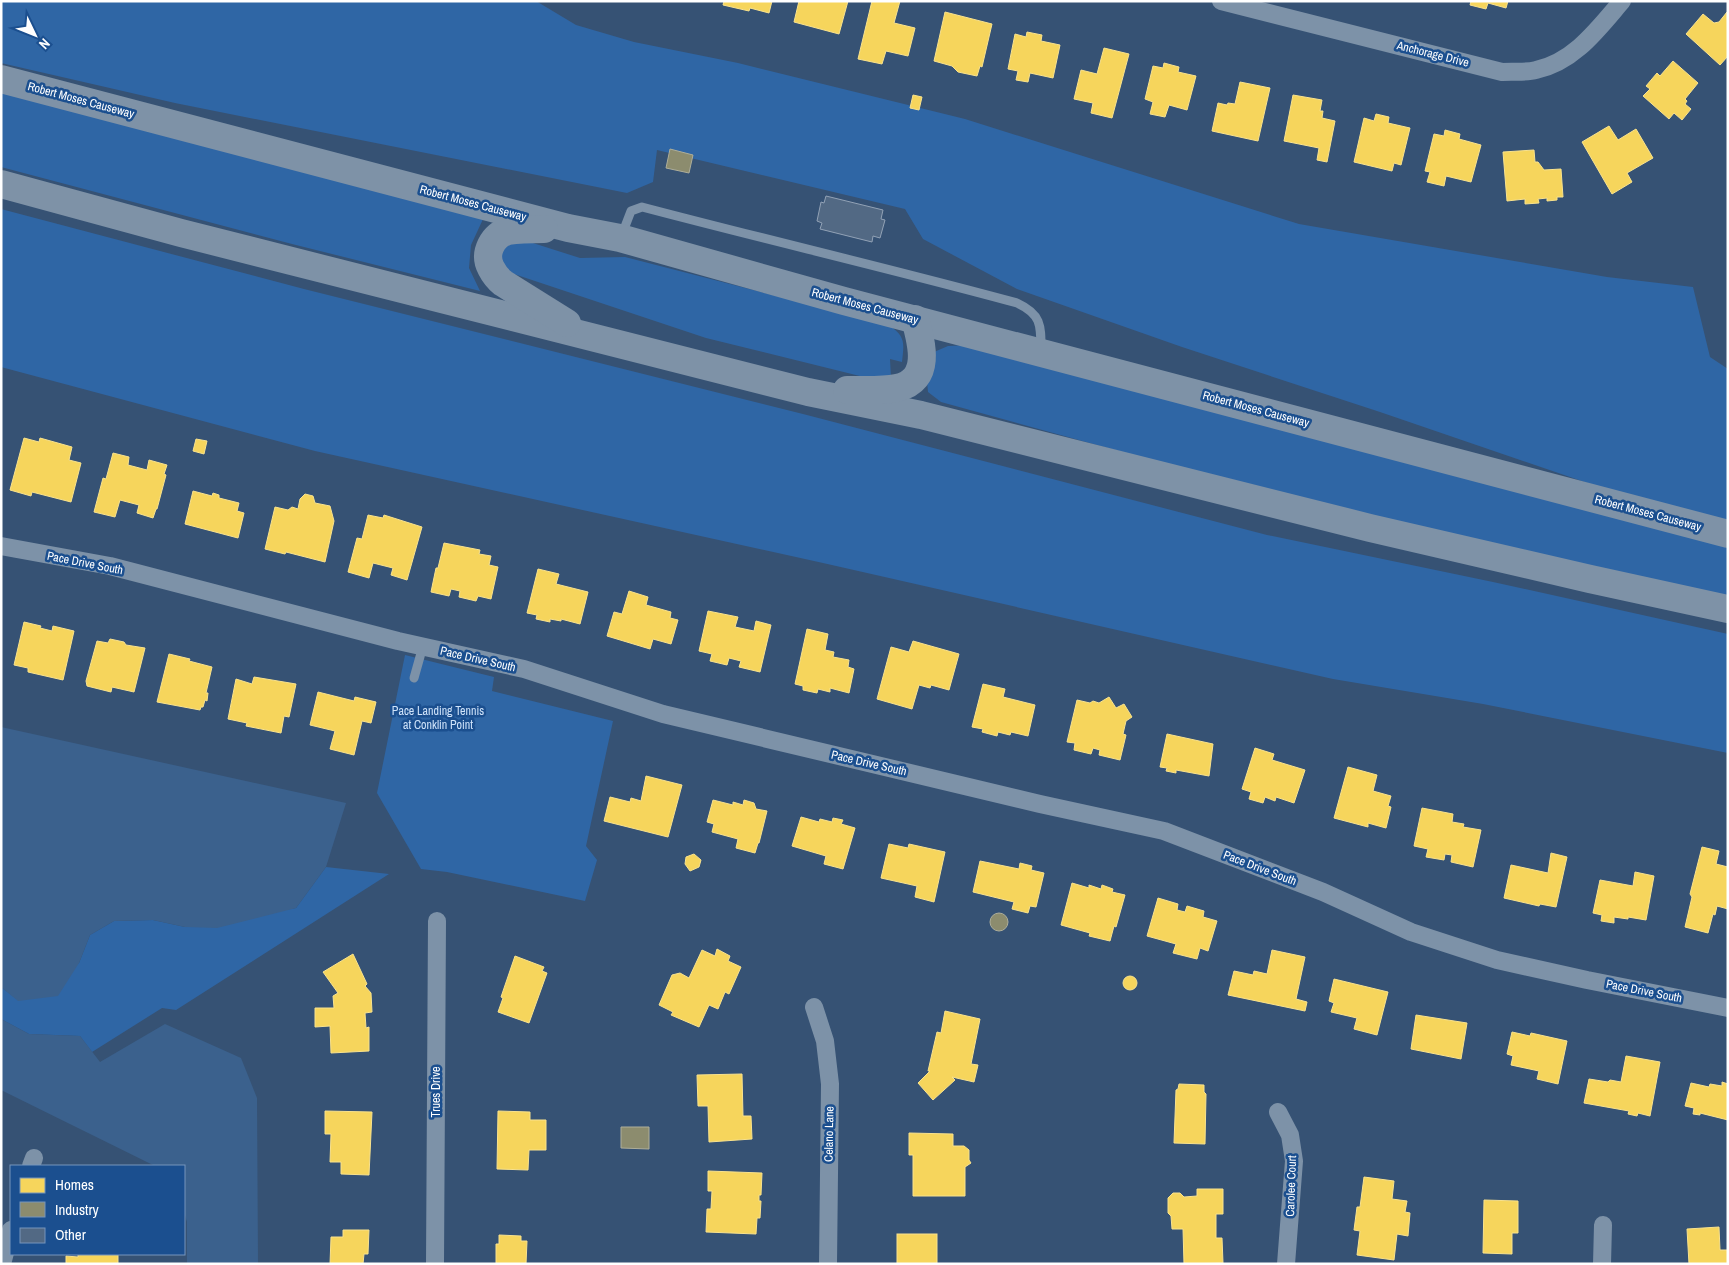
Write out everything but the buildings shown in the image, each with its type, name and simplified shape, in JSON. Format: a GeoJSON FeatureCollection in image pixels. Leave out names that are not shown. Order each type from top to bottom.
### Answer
{"type":"FeatureCollection","features":[{"type":"Feature","properties":{"kind":"highway","name":"Robert Moses Causeway"},"geometry":{"type":"LineString","coordinates":[[1,79],[568,228],[620,238],[915,320],[1728,534]]}},
{"type":"Feature","properties":{"kind":"highway"},"geometry":{"type":"LineString","coordinates":[[1,184],[144,224],[808,392],[921,415],[1370,528],[1590,580],[1728,609]]}},
{"type":"Feature","properties":{"kind":"highway"},"geometry":{"type":"LineString","coordinates":[[568,228],[516,230],[501,234],[495,238],[490,246],[488,261],[503,283],[588,336]]}},
{"type":"Feature","properties":{"kind":"highway"},"geometry":{"type":"LineString","coordinates":[[808,392],[896,388],[906,385],[919,372],[922,362],[922,341],[915,320]]}},
{"type":"Feature","properties":{"kind":"street","name":"Anchorage Drive"},"geometry":{"type":"LineString","coordinates":[[1229,2],[1502,72],[1536,70],[1564,61],[1592,36],[1622,1]]}},
{"type":"Feature","properties":{"kind":"street","name":"Pace Drive South"},"geometry":{"type":"LineString","coordinates":[[1,546],[110,566],[423,646],[524,669],[663,714],[1040,804],[1164,831],[1323,892],[1411,932],[1497,960],[1728,1008]]}},
{"type":"Feature","properties":{"kind":"street","name":"Trues Drive"},"geometry":{"type":"LineString","coordinates":[[435,1264],[437,921]]}},
{"type":"Feature","properties":{"kind":"street","name":"Celano Lane"},"geometry":{"type":"LineString","coordinates":[[814,1007],[825,1041],[830,1084],[828,1264]]}},
{"type":"Feature","properties":{"kind":"street","name":"Carolee Court"},"geometry":{"type":"LineString","coordinates":[[1278,1112],[1290,1135],[1294,1160],[1286,1264]]}},
{"type":"Feature","properties":{"kind":"street"},"geometry":{"type":"LineString","coordinates":[[1602,1225],[1602,1264]]}},
{"type":"Feature","properties":{"kind":"street"},"geometry":{"type":"LineString","coordinates":[[2,1264],[10,1234]]}},
{"type":"Feature","properties":{"kind":"lane"},"geometry":{"type":"LineString","coordinates":[[620,238],[631,211],[642,207],[1017,303],[1030,309],[1041,327],[1041,352]]}},
{"type":"Feature","properties":{"kind":"lane"},"geometry":{"type":"LineString","coordinates":[[414,678],[423,646]]}},
{"type":"Feature","properties":{"kind":"green space"},"geometry":{"type":"Polygon","coordinates":[[[1,1],[536,1],[576,25],[634,42],[738,63],[965,119],[1299,224],[1607,277],[1693,287],[1710,357],[1728,369],[1728,521],[1608,490],[1182,347],[1017,289],[923,239],[905,209],[657,150],[653,182],[627,193],[175,103],[1,63],[1,1]]]}},
{"type":"Feature","properties":{"kind":"green space"},"geometry":{"type":"Polygon","coordinates":[[[1,91],[484,217],[471,245],[469,268],[480,291],[292,244],[1,167],[1,91]]]}},
{"type":"Feature","properties":{"kind":"green space"},"geometry":{"type":"Polygon","coordinates":[[[1,209],[304,289],[803,414],[1267,535],[1728,634],[1728,753],[1483,704],[1333,679],[823,563],[315,451],[1,367],[1,209]]]}},
{"type":"Feature","properties":{"kind":"green space"},"geometry":{"type":"Polygon","coordinates":[[[514,237],[580,258],[625,257],[889,325],[895,329],[903,341],[902,362],[890,359],[891,378],[884,382],[706,338],[508,272],[497,265],[502,243],[514,237]]]}},
{"type":"Feature","properties":{"kind":"green space"},"geometry":{"type":"Polygon","coordinates":[[[972,345],[1728,547],[1728,596],[1530,557],[1235,483],[941,402],[928,392],[927,381],[934,352],[948,346],[972,345]]]}},
{"type":"Feature","properties":{"kind":"green space","name":"Pace Landing Tennis at Conklin Point"},"geometry":{"type":"Polygon","coordinates":[[[405,655],[494,677],[492,691],[613,721],[586,846],[597,860],[585,901],[447,872],[421,869],[377,793],[405,655]]]}},
{"type":"Feature","properties":{"kind":"green space"},"geometry":{"type":"Polygon","coordinates":[[[326,867],[389,874],[176,1010],[162,1008],[92,1052],[80,1036],[29,1034],[1,1019],[1,987],[18,1000],[79,963],[90,935],[114,921],[153,920],[185,927],[296,908],[326,867]]]}},
{"type":"Feature","properties":{"kind":"shaded area"},"geometry":{"type":"Polygon","coordinates":[[[1,727],[346,803],[326,867],[296,908],[217,928],[185,927],[153,920],[114,921],[90,935],[79,963],[58,996],[18,1001],[1,987],[1,727]]]}},
{"type":"Feature","properties":{"kind":"shaded area"},"geometry":{"type":"Polygon","coordinates":[[[1,1019],[29,1034],[80,1036],[100,1062],[165,1024],[241,1058],[257,1098],[258,1264],[187,1264],[185,1165],[153,1165],[1,1090],[1,1019]]]}}]}
